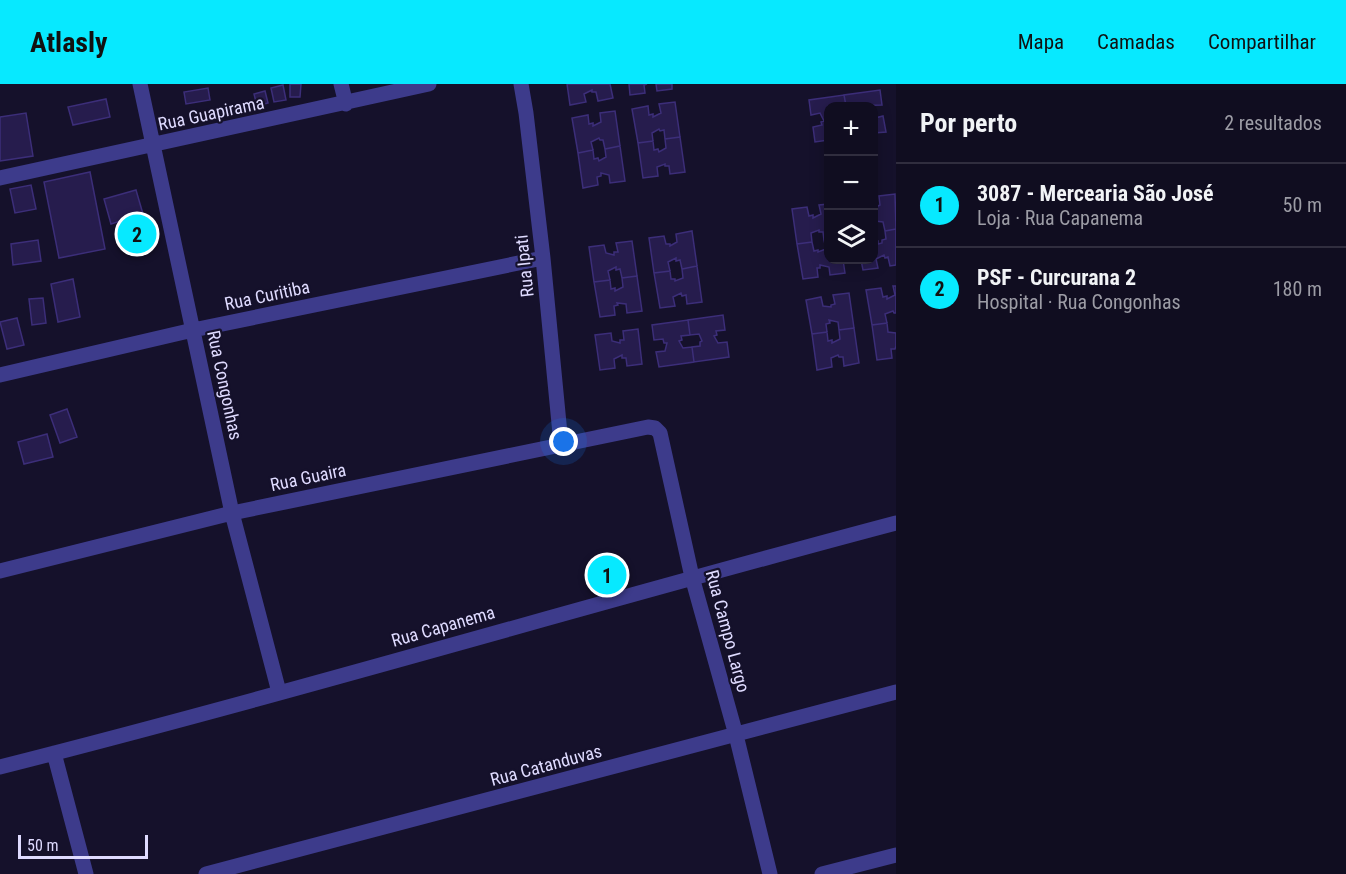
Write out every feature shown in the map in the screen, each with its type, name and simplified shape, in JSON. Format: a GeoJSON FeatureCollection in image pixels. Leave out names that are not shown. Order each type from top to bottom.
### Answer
{"type":"FeatureCollection","features":[{"type":"Feature","properties":{"kind":"street","name":"Rua Congonhas"},"geometry":{"type":"LineString","coordinates":[[140,84],[232,513],[279,693]]}},
{"type":"Feature","properties":{"kind":"street"},"geometry":{"type":"LineString","coordinates":[[341,84],[346,104]]}},
{"type":"Feature","properties":{"kind":"street","name":"Rua Guapirama"},"geometry":{"type":"LineString","coordinates":[[0,178],[429,84]]}},
{"type":"Feature","properties":{"kind":"street","name":"Rua Ipati"},"geometry":{"type":"LineString","coordinates":[[521,84],[543,258],[561,444]]}},
{"type":"Feature","properties":{"kind":"street","name":"Rua Curitiba"},"geometry":{"type":"LineString","coordinates":[[0,375],[193,330],[543,258]]}},
{"type":"Feature","properties":{"kind":"street","name":"Rua Campo Largo"},"geometry":{"type":"LineString","coordinates":[[627,431],[648,427],[655,428],[660,433],[692,577],[736,735],[770,874]]}},
{"type":"Feature","properties":{"kind":"street","name":"Rua Guaira"},"geometry":{"type":"LineString","coordinates":[[0,571],[232,513],[627,431]]}},
{"type":"Feature","properties":{"kind":"street","name":"Rua Capanema"},"geometry":{"type":"LineString","coordinates":[[0,767],[279,693],[692,577],[896,524]]}},
{"type":"Feature","properties":{"kind":"street","name":"Rua Catanduvas"},"geometry":{"type":"LineString","coordinates":[[206,874],[896,693]]}},
{"type":"Feature","properties":{"kind":"street"},"geometry":{"type":"LineString","coordinates":[[54,753],[86,874]]}},
{"type":"Feature","properties":{"kind":"street"},"geometry":{"type":"LineString","coordinates":[[822,874],[896,855]]}},
{"type":"Feature","properties":{"kind":"building"},"geometry":{"type":"Polygon","coordinates":[[[290,84],[301,84],[300,97],[290,97],[290,84]]]}},
{"type":"Feature","properties":{"kind":"building"},"geometry":{"type":"Polygon","coordinates":[[[567,84],[610,84],[613,98],[598,101],[596,92],[592,90],[584,94],[586,102],[570,105],[567,84]]]}},
{"type":"Feature","properties":{"kind":"building"},"geometry":{"type":"Polygon","coordinates":[[[629,84],[647,84],[644,85],[645,93],[630,95],[629,84]]]}},
{"type":"Feature","properties":{"kind":"building"},"geometry":{"type":"Polygon","coordinates":[[[656,84],[672,84],[672,89],[657,91],[656,84]]]}},
{"type":"Feature","properties":{"kind":"building"},"geometry":{"type":"Polygon","coordinates":[[[283,85],[286,100],[274,102],[271,88],[283,85]]]}},
{"type":"Feature","properties":{"kind":"building"},"geometry":{"type":"Polygon","coordinates":[[[208,88],[210,100],[186,104],[184,92],[208,88]]]}},
{"type":"Feature","properties":{"kind":"building"},"geometry":{"type":"Polygon","coordinates":[[[880,90],[882,105],[878,105],[878,102],[845,102],[844,95],[880,90]]]}},
{"type":"Feature","properties":{"kind":"building"},"geometry":{"type":"Polygon","coordinates":[[[265,91],[268,103],[257,106],[254,94],[265,91]]]}},
{"type":"Feature","properties":{"kind":"building"},"geometry":{"type":"Polygon","coordinates":[[[844,95],[845,102],[824,102],[824,121],[820,113],[811,115],[809,100],[844,95]]]}},
{"type":"Feature","properties":{"kind":"building"},"geometry":{"type":"Polygon","coordinates":[[[106,99],[110,117],[73,125],[68,107],[106,99]]]}},
{"type":"Feature","properties":{"kind":"building"},"geometry":{"type":"Polygon","coordinates":[[[675,102],[680,137],[665,139],[664,130],[659,129],[652,133],[653,141],[638,143],[632,109],[648,106],[649,115],[653,114],[653,117],[661,113],[659,104],[675,102]]]}},
{"type":"Feature","properties":{"kind":"building"},"geometry":{"type":"Polygon","coordinates":[[[615,111],[620,146],[605,149],[603,140],[599,138],[591,142],[593,150],[578,153],[572,118],[588,115],[589,124],[593,123],[593,126],[601,122],[600,113],[615,111]]]}},
{"type":"Feature","properties":{"kind":"building"},"geometry":{"type":"Polygon","coordinates":[[[26,113],[33,156],[0,161],[0,117],[26,113]]]}},
{"type":"Feature","properties":{"kind":"building"},"geometry":{"type":"Polygon","coordinates":[[[883,116],[886,132],[878,133],[878,117],[883,116]]]}},
{"type":"Feature","properties":{"kind":"building"},"geometry":{"type":"Polygon","coordinates":[[[824,121],[824,141],[815,142],[813,127],[822,125],[821,122],[824,121]]]}},
{"type":"Feature","properties":{"kind":"building"},"geometry":{"type":"Polygon","coordinates":[[[680,137],[685,172],[670,174],[669,166],[665,164],[657,167],[658,176],[643,178],[638,143],[653,141],[654,150],[658,149],[659,152],[666,148],[665,139],[680,137]]]}},
{"type":"Feature","properties":{"kind":"building"},"geometry":{"type":"Polygon","coordinates":[[[620,146],[625,181],[610,183],[609,175],[601,173],[601,176],[597,177],[598,185],[583,188],[578,153],[593,150],[594,159],[598,158],[599,161],[606,157],[605,149],[620,146]]]}},
{"type":"Feature","properties":{"kind":"building"},"geometry":{"type":"Polygon","coordinates":[[[90,172],[105,249],[59,258],[44,182],[90,172]]]}},
{"type":"Feature","properties":{"kind":"building"},"geometry":{"type":"Polygon","coordinates":[[[31,185],[36,209],[15,213],[10,189],[31,185]]]}},
{"type":"Feature","properties":{"kind":"building"},"geometry":{"type":"Polygon","coordinates":[[[136,190],[143,214],[111,224],[104,199],[136,190]]]}},
{"type":"Feature","properties":{"kind":"building"},"geometry":{"type":"Polygon","coordinates":[[[895,194],[896,229],[885,231],[883,222],[878,221],[879,196],[895,194]]]}},
{"type":"Feature","properties":{"kind":"building"},"geometry":{"type":"Polygon","coordinates":[[[824,204],[824,240],[823,232],[819,230],[811,233],[812,242],[797,244],[792,209],[807,207],[809,216],[813,215],[813,218],[821,214],[819,205],[824,204]]]}},
{"type":"Feature","properties":{"kind":"building"},"geometry":{"type":"Polygon","coordinates":[[[896,229],[896,265],[890,266],[888,257],[885,258],[884,255],[878,258],[878,244],[886,239],[885,231],[896,229]]]}},
{"type":"Feature","properties":{"kind":"building"},"geometry":{"type":"Polygon","coordinates":[[[692,231],[697,266],[682,269],[680,260],[676,261],[676,258],[668,262],[670,271],[654,273],[649,238],[664,236],[666,244],[670,246],[677,242],[676,234],[692,231]]]}},
{"type":"Feature","properties":{"kind":"building"},"geometry":{"type":"Polygon","coordinates":[[[38,240],[41,261],[13,265],[11,244],[38,240]]]}},
{"type":"Feature","properties":{"kind":"building"},"geometry":{"type":"Polygon","coordinates":[[[632,241],[637,276],[622,278],[620,269],[616,270],[616,267],[608,271],[610,280],[594,282],[589,247],[604,245],[606,253],[614,255],[614,252],[618,252],[616,243],[632,241]]]}},
{"type":"Feature","properties":{"kind":"building"},"geometry":{"type":"Polygon","coordinates":[[[812,242],[814,251],[818,250],[818,252],[824,250],[824,264],[844,264],[845,273],[830,275],[829,267],[820,265],[820,268],[817,268],[818,277],[803,279],[797,244],[812,242]]]}},
{"type":"Feature","properties":{"kind":"building"},"geometry":{"type":"Polygon","coordinates":[[[862,264],[877,264],[878,268],[863,270],[862,264]]]}},
{"type":"Feature","properties":{"kind":"building"},"geometry":{"type":"Polygon","coordinates":[[[697,266],[702,302],[687,304],[686,295],[682,296],[681,293],[673,297],[675,306],[660,308],[654,273],[670,271],[671,279],[675,281],[683,278],[682,269],[697,266]]]}},
{"type":"Feature","properties":{"kind":"building"},"geometry":{"type":"Polygon","coordinates":[[[637,276],[642,311],[627,313],[626,304],[617,303],[618,305],[614,306],[615,315],[600,317],[594,282],[610,280],[611,289],[615,288],[615,291],[623,287],[622,278],[637,276]]]}},
{"type":"Feature","properties":{"kind":"building"},"geometry":{"type":"Polygon","coordinates":[[[73,279],[80,317],[58,322],[51,284],[73,279]]]}},
{"type":"Feature","properties":{"kind":"building"},"geometry":{"type":"Polygon","coordinates":[[[893,286],[896,286],[896,313],[893,311],[885,314],[887,323],[872,325],[866,290],[881,288],[883,297],[887,296],[887,299],[895,295],[893,286]]]}},
{"type":"Feature","properties":{"kind":"building"},"geometry":{"type":"Polygon","coordinates":[[[849,293],[854,328],[839,330],[838,322],[829,320],[830,323],[826,324],[827,332],[812,334],[806,300],[821,297],[823,306],[831,307],[835,304],[833,295],[849,293]]]}},
{"type":"Feature","properties":{"kind":"building"},"geometry":{"type":"Polygon","coordinates":[[[43,298],[46,323],[32,325],[29,299],[43,298]]]}},
{"type":"Feature","properties":{"kind":"building"},"geometry":{"type":"Polygon","coordinates":[[[723,315],[725,330],[716,331],[717,335],[714,336],[718,343],[727,342],[729,357],[694,362],[692,347],[700,346],[702,341],[699,334],[690,335],[688,320],[723,315]]]}},
{"type":"Feature","properties":{"kind":"building"},"geometry":{"type":"Polygon","coordinates":[[[17,318],[24,345],[7,349],[0,322],[17,318]]]}},
{"type":"Feature","properties":{"kind":"building"},"geometry":{"type":"Polygon","coordinates":[[[688,320],[690,335],[681,336],[682,340],[679,341],[683,348],[692,347],[694,362],[659,367],[656,352],[665,351],[667,343],[664,343],[663,339],[654,340],[652,325],[688,320]]]}},
{"type":"Feature","properties":{"kind":"building"},"geometry":{"type":"Polygon","coordinates":[[[887,323],[888,332],[896,333],[896,346],[895,349],[891,349],[892,358],[877,360],[872,325],[887,323]]]}},
{"type":"Feature","properties":{"kind":"building"},"geometry":{"type":"Polygon","coordinates":[[[854,328],[859,363],[844,366],[843,357],[838,355],[831,358],[832,367],[817,370],[812,334],[827,332],[828,341],[832,340],[832,343],[840,339],[839,330],[854,328]]]}},
{"type":"Feature","properties":{"kind":"building"},"geometry":{"type":"Polygon","coordinates":[[[638,329],[642,364],[627,366],[626,358],[622,358],[622,355],[614,359],[615,368],[600,370],[595,335],[611,333],[612,341],[620,343],[620,340],[624,340],[623,331],[638,329]]]}},
{"type":"Feature","properties":{"kind":"building"},"geometry":{"type":"Polygon","coordinates":[[[67,409],[77,437],[60,443],[50,415],[67,409]]]}},
{"type":"Feature","properties":{"kind":"building"},"geometry":{"type":"Polygon","coordinates":[[[47,434],[53,457],[24,464],[18,442],[47,434]]]}},
{"type":"Feature","properties":{"kind":"place","name":"PSF - Curcurana 2"},"geometry":{"type":"Point","coordinates":[137,234]}},
{"type":"Feature","properties":{"kind":"place","name":"3087 - Mercearia São José"},"geometry":{"type":"Point","coordinates":[607,575]}}]}
